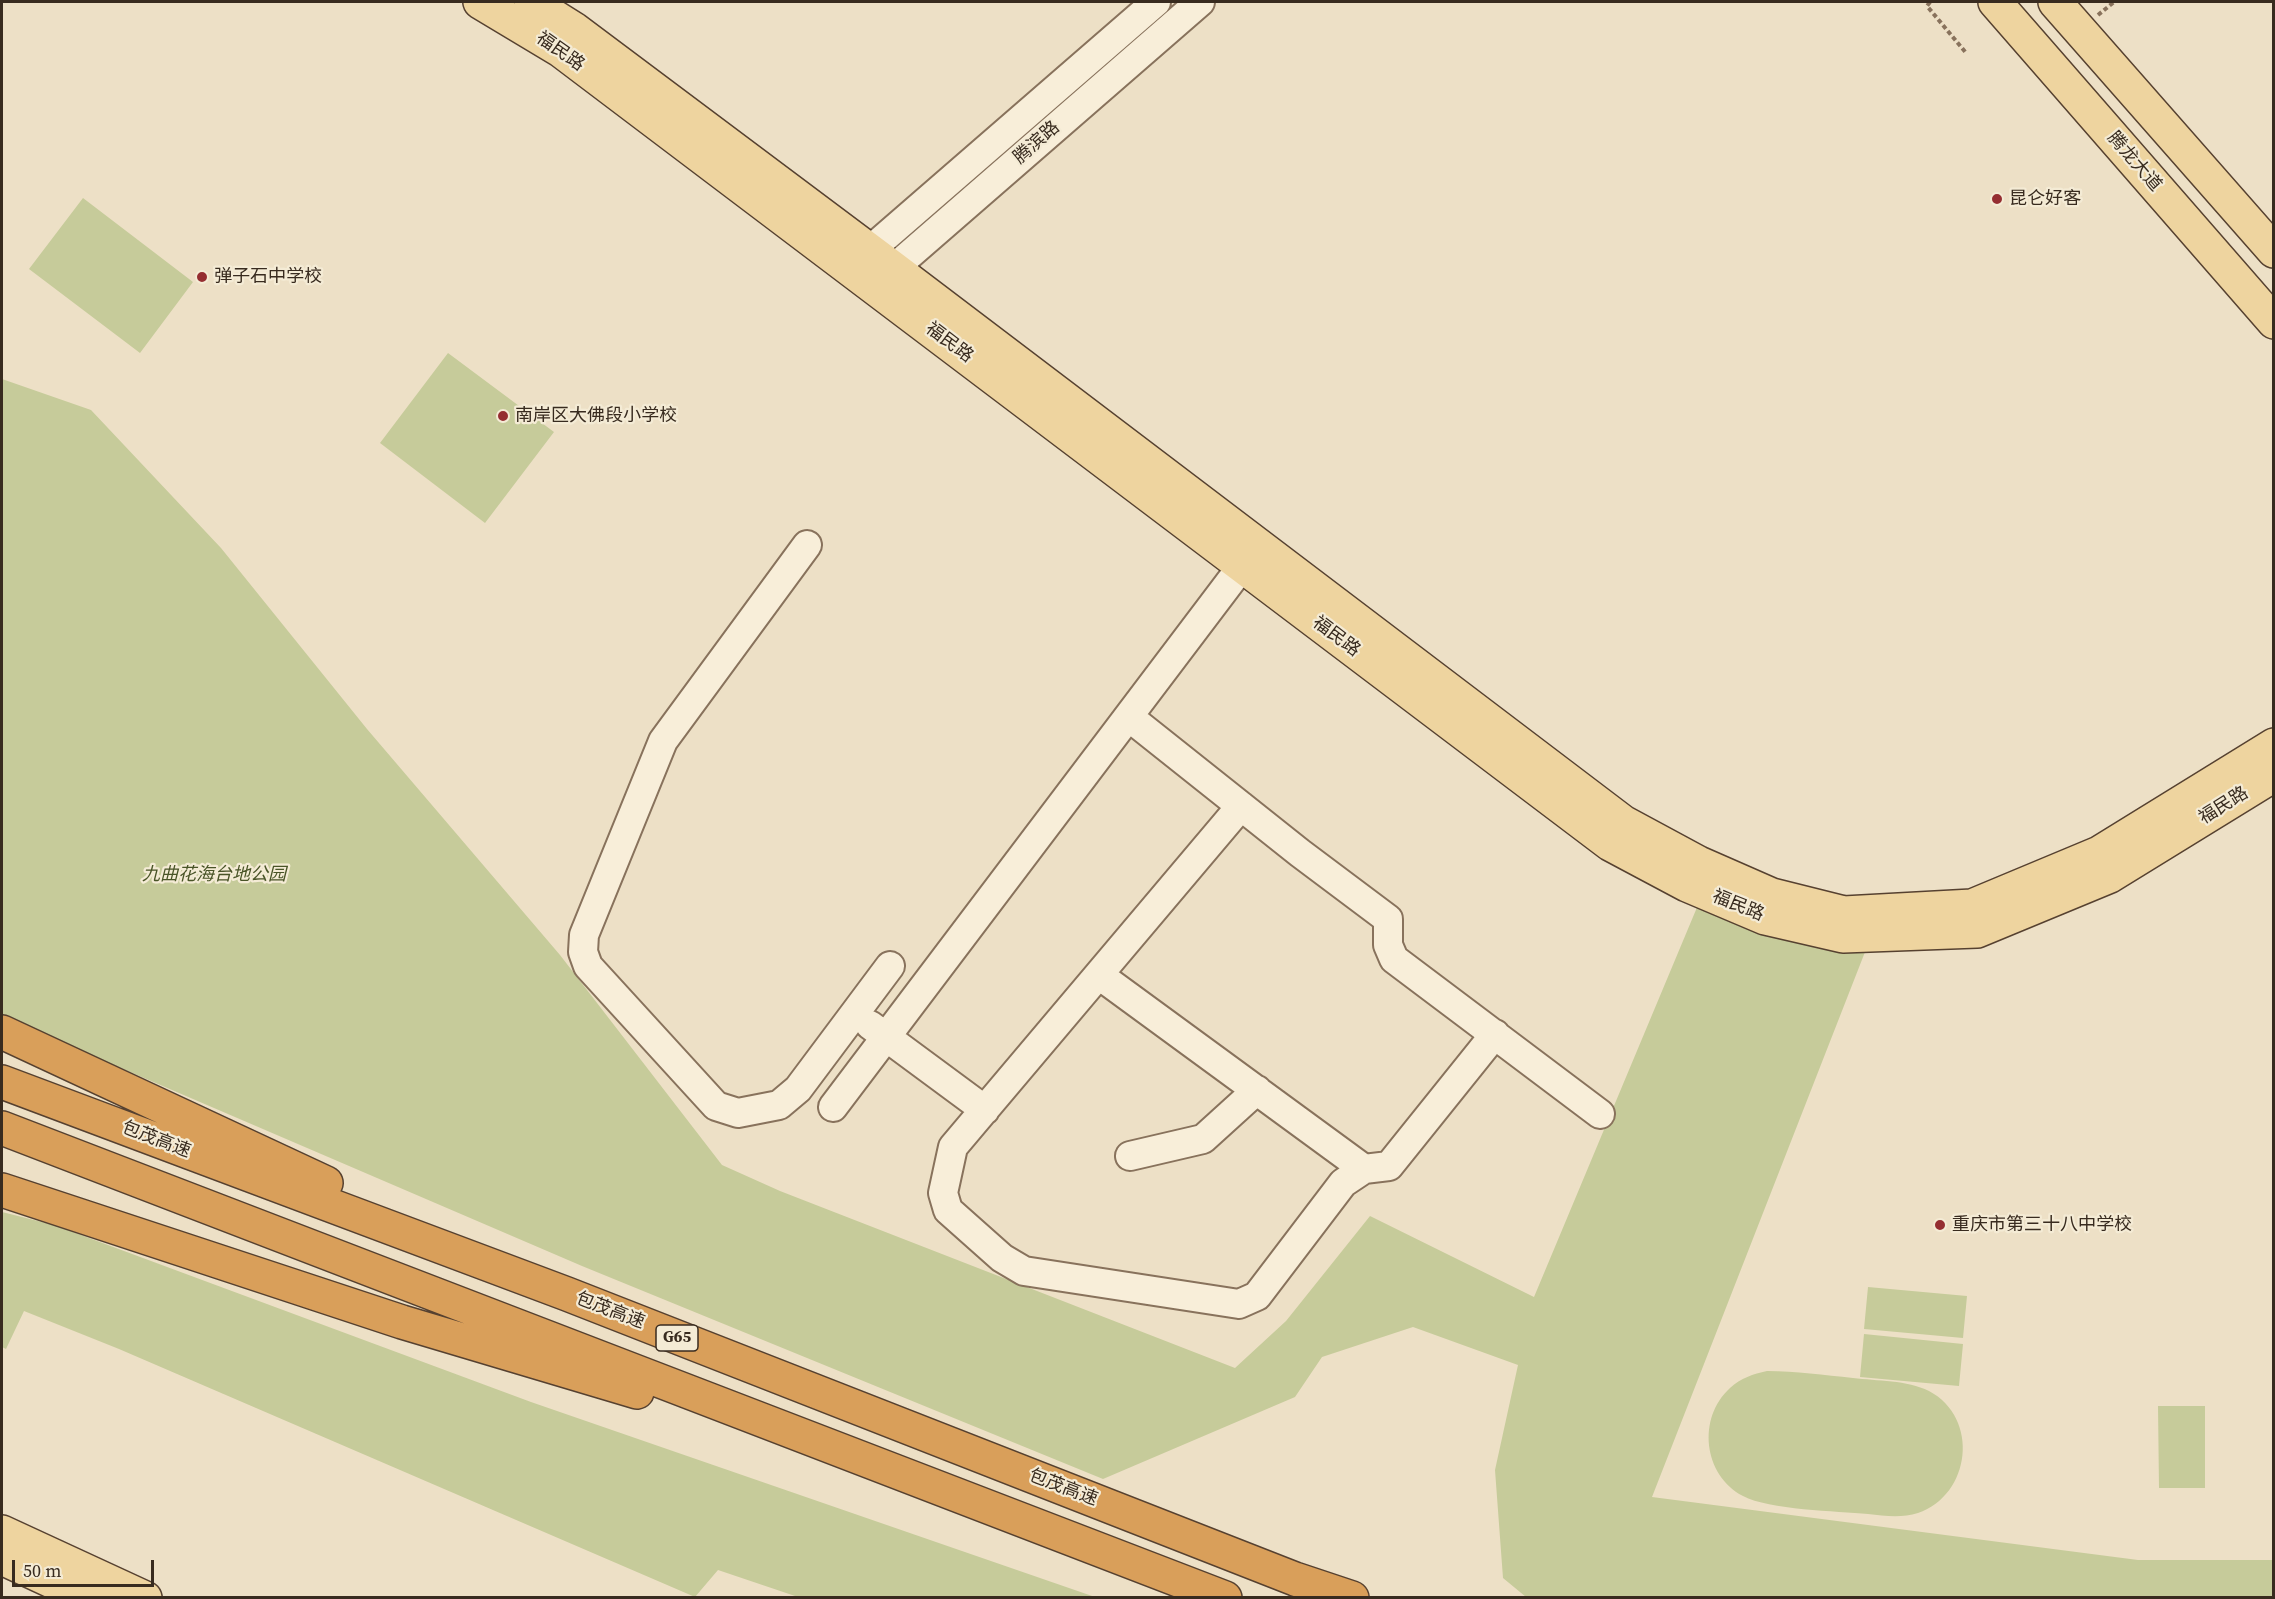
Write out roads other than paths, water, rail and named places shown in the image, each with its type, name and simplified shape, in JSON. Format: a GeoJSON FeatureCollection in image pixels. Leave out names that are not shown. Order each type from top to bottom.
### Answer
{"type":"FeatureCollection","features":[{"type":"Feature","properties":{"kind":"highway"},"geometry":{"type":"LineString","coordinates":[[2,1032],[567,1294]]}},
{"type":"Feature","properties":{"kind":"highway","name":"包茂高速"},"geometry":{"type":"LineString","coordinates":[[2,1082],[567,1294],[1272,1570],[1352,1598]]}},
{"type":"Feature","properties":{"kind":"highway","name":"G65"},"geometry":{"type":"LineString","coordinates":[[2,1128],[1225,1598]]}},
{"type":"Feature","properties":{"kind":"highway"},"geometry":{"type":"LineString","coordinates":[[3,1191],[414,1326],[862,1457]]}},
{"type":"Feature","properties":{"kind":"main road","name":"福民路"},"geometry":{"type":"LineString","coordinates":[[480,2],[560,50],[872,268]]}},
{"type":"Feature","properties":{"kind":"main road","name":"福民路"},"geometry":{"type":"LineString","coordinates":[[531,2],[574,29],[872,268],[1250,555],[1610,844],[1687,885],[1765,918],[1843,936],[1977,932],[2110,876],[2274,775]]}},
{"type":"Feature","properties":{"kind":"main road","name":"腾龙大道"},"geometry":{"type":"LineString","coordinates":[[1995,2],[2274,322]]}},
{"type":"Feature","properties":{"kind":"main road"},"geometry":{"type":"LineString","coordinates":[[2055,2],[2274,251]]}},
{"type":"Feature","properties":{"kind":"main road","name":"福民路"},"geometry":{"type":"LineString","coordinates":[[1250,555],[1623,822],[1699,862],[1772,895],[1844,913],[1972,906],[2098,853],[2274,745]]}},
{"type":"Feature","properties":{"kind":"main road"},"geometry":{"type":"LineString","coordinates":[[2,1532],[145,1598]]}},
{"type":"Feature","properties":{"kind":"main road"},"geometry":{"type":"LineString","coordinates":[[2,1558],[88,1598]]}},
{"type":"Feature","properties":{"kind":"street","name":"腾滨路"},"geometry":{"type":"LineString","coordinates":[[872,268],[1200,2]]}},
{"type":"Feature","properties":{"kind":"street","name":"腾滨路"},"geometry":{"type":"LineString","coordinates":[[872,268],[1138,8]]}},
{"type":"Feature","properties":{"kind":"street"},"geometry":{"type":"LineString","coordinates":[[807,545],[663,741],[584,935],[583,952],[588,966],[716,1106],[738,1113],[779,1105],[798,1089],[890,966]]}},
{"type":"Feature","properties":{"kind":"street"},"geometry":{"type":"LineString","coordinates":[[833,1107],[1250,555]]}},
{"type":"Feature","properties":{"kind":"street"},"geometry":{"type":"LineString","coordinates":[[1128,717],[1300,853],[1388,919],[1388,945],[1394,958],[1600,1114]]}},
{"type":"Feature","properties":{"kind":"street"},"geometry":{"type":"LineString","coordinates":[[1241,806],[953,1147],[943,1192],[948,1210],[1002,1258],[1024,1271],[1239,1304],[1257,1296],[1343,1183],[1364,1169],[1389,1166],[1495,1034]]}},
{"type":"Feature","properties":{"kind":"street"},"geometry":{"type":"LineString","coordinates":[[1099,975],[1364,1169]]}},
{"type":"Feature","properties":{"kind":"street"},"geometry":{"type":"LineString","coordinates":[[854,1014],[985,1110]]}},
{"type":"Feature","properties":{"kind":"street"},"geometry":{"type":"LineString","coordinates":[[1130,1156],[1203,1139],[1257,1090]]}},
{"type":"Feature","properties":{"kind":"place","name":"昆仑好客"},"geometry":{"type":"Point","coordinates":[1997,199]}},
{"type":"Feature","properties":{"kind":"place","name":"弹子石中学校"},"geometry":{"type":"Point","coordinates":[202,277]}},
{"type":"Feature","properties":{"kind":"place","name":"南岸区大佛段小学校"},"geometry":{"type":"Point","coordinates":[503,416]}},
{"type":"Feature","properties":{"kind":"place","name":"重庆市第三十八中学校"},"geometry":{"type":"Point","coordinates":[1940,1225]}},
{"type":"Feature","properties":{"kind":"park label","name":"九曲花海台地公园"},"geometry":{"type":"Point","coordinates":[214,875]}}]}
